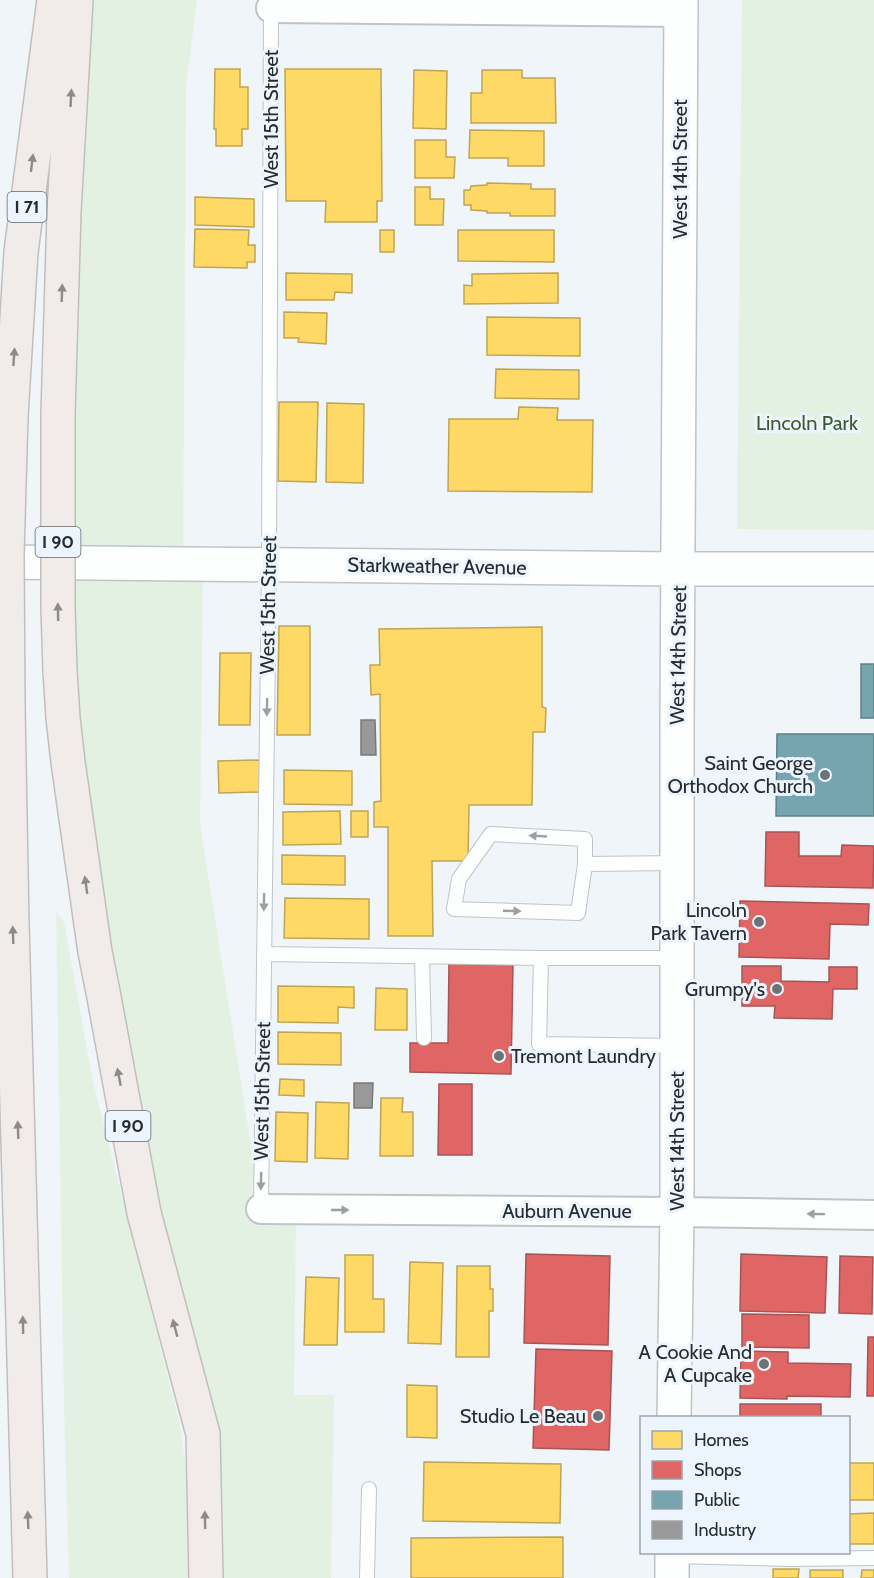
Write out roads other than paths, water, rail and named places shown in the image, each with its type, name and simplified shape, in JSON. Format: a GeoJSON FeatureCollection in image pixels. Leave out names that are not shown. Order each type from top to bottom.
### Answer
{"type":"FeatureCollection","features":[{"type":"Feature","properties":{"kind":"highway","name":"I 71"},"geometry":{"type":"LineString","coordinates":[[30,1578],[8,706],[8,555],[11,416],[21,252],[54,0]]}},
{"type":"Feature","properties":{"kind":"highway","name":"I 90"},"geometry":{"type":"LineString","coordinates":[[76,0],[64,212],[58,414],[58,596],[63,718],[95,952],[144,1214],[203,1434],[206,1578]]}},
{"type":"Feature","properties":{"kind":"street"},"geometry":{"type":"LineString","coordinates":[[271,4],[681,6]]}},
{"type":"Feature","properties":{"kind":"street","name":"West 14th Street"},"geometry":{"type":"LineString","coordinates":[[674,1416],[678,1046],[677,723],[681,6]]}},
{"type":"Feature","properties":{"kind":"street","name":"Starkweather Avenue"},"geometry":{"type":"LineString","coordinates":[[0,562],[874,569]]}},
{"type":"Feature","properties":{"kind":"street","name":"Auburn Avenue"},"geometry":{"type":"LineString","coordinates":[[261,1209],[874,1215]]}},
{"type":"Feature","properties":{"kind":"lane","name":"West 15th Street"},"geometry":{"type":"LineString","coordinates":[[261,1209],[269,565],[271,4]]}},
{"type":"Feature","properties":{"kind":"lane"},"geometry":{"type":"LineString","coordinates":[[491,834],[585,839],[585,864],[578,913],[453,909],[459,879],[491,834]]}},
{"type":"Feature","properties":{"kind":"lane"},"geometry":{"type":"LineString","coordinates":[[585,864],[678,863]]}},
{"type":"Feature","properties":{"kind":"lane"},"geometry":{"type":"LineString","coordinates":[[264,954],[678,958]]}},
{"type":"Feature","properties":{"kind":"lane"},"geometry":{"type":"LineString","coordinates":[[422,957],[424,1038]]}},
{"type":"Feature","properties":{"kind":"lane"},"geometry":{"type":"LineString","coordinates":[[541,958],[539,1044],[678,1046]]}},
{"type":"Feature","properties":{"kind":"lane"},"geometry":{"type":"LineString","coordinates":[[368,1578],[369,1489]]}},
{"type":"Feature","properties":{"kind":"lane"},"geometry":{"type":"LineString","coordinates":[[672,1562],[874,1558]]}},
{"type":"Feature","properties":{"kind":"place","name":"Saint George Orthodox Church"},"geometry":{"type":"Point","coordinates":[825,775]}},
{"type":"Feature","properties":{"kind":"place","name":"Lincoln Park Tavern"},"geometry":{"type":"Point","coordinates":[759,922]}},
{"type":"Feature","properties":{"kind":"place","name":"Grumpy's"},"geometry":{"type":"Point","coordinates":[777,989]}},
{"type":"Feature","properties":{"kind":"place","name":"Tremont Laundry"},"geometry":{"type":"Point","coordinates":[499,1056]}},
{"type":"Feature","properties":{"kind":"place","name":"A Cookie And A Cupcake"},"geometry":{"type":"Point","coordinates":[764,1364]}},
{"type":"Feature","properties":{"kind":"place","name":"Studio Le Beau"},"geometry":{"type":"Point","coordinates":[598,1416]}},
{"type":"Feature","properties":{"kind":"park label","name":"Lincoln Park"},"geometry":{"type":"Point","coordinates":[807,423]}}]}
